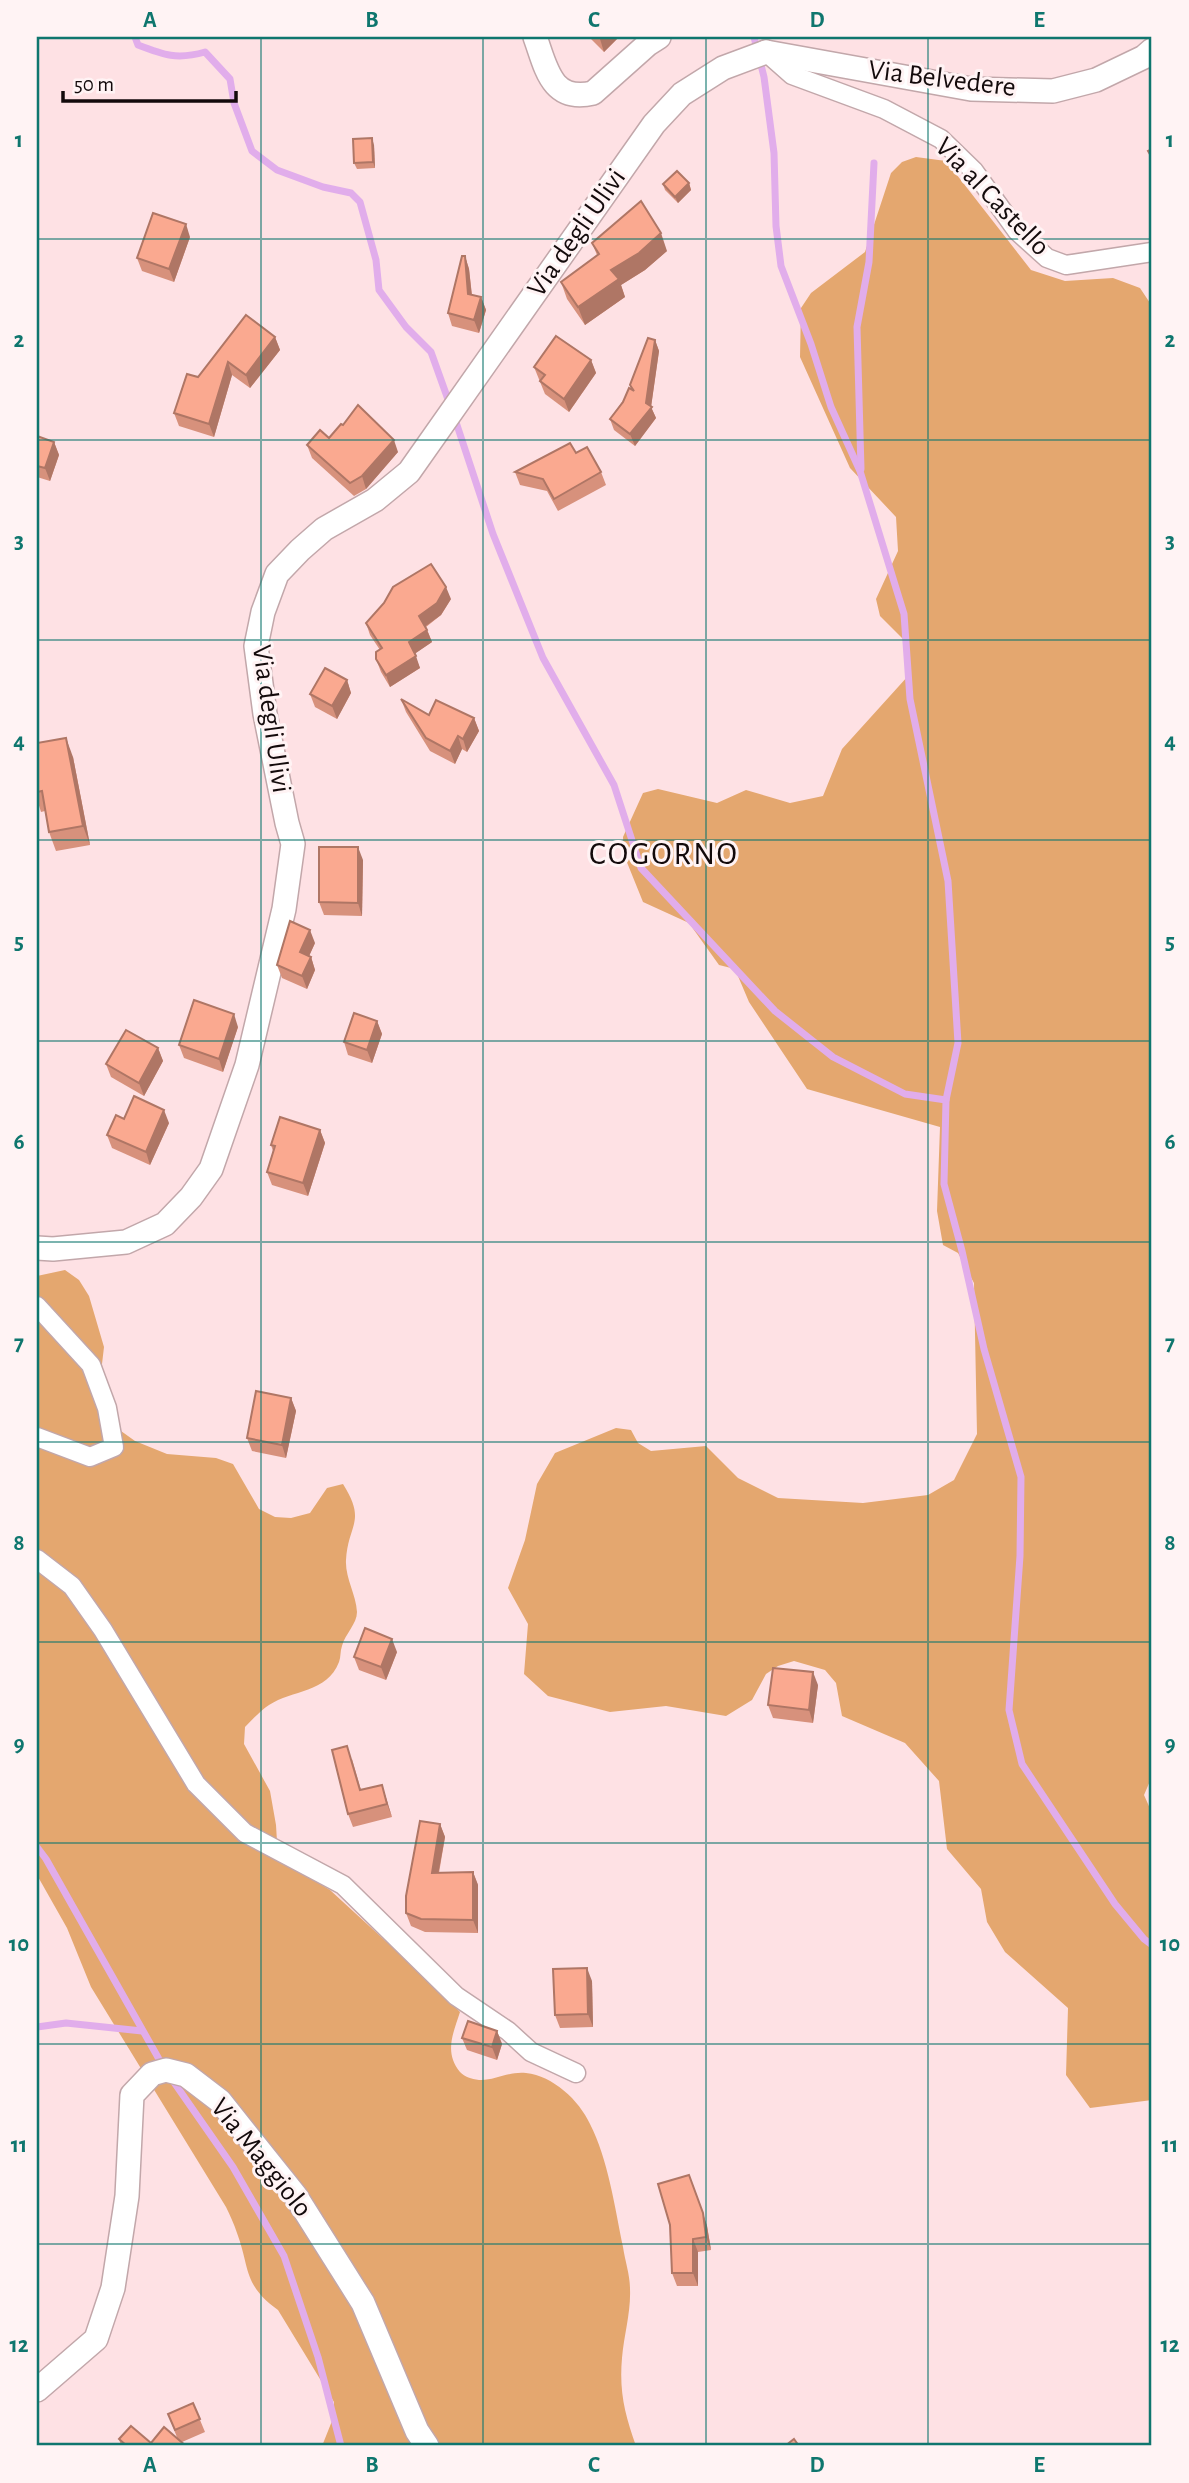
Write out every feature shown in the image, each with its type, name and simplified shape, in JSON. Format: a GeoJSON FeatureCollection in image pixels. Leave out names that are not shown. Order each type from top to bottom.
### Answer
{"type":"FeatureCollection","features":[{"type":"Feature","properties":{"kind":"street"},"geometry":{"type":"LineString","coordinates":[[535,37],[555,85],[572,95],[582,96],[593,93],[659,37]]}},
{"type":"Feature","properties":{"kind":"street","name":"Via Belvedere"},"geometry":{"type":"LineString","coordinates":[[762,44],[971,89],[1053,91],[1096,80],[1144,57],[1152,50]]}},
{"type":"Feature","properties":{"kind":"street","name":"Via al Castello"},"geometry":{"type":"LineString","coordinates":[[762,44],[792,75],[884,109],[941,139],[974,171],[1017,231],[1047,258],[1066,265],[1152,252]]}},
{"type":"Feature","properties":{"kind":"street","name":"Via degli Ulivi"},"geometry":{"type":"LineString","coordinates":[[37,1248],[125,1242],[164,1224],[191,1197],[211,1169],[247,1065],[284,909],[293,844],[265,714],[256,646],[263,612],[276,574],[324,529],[375,500],[409,472],[654,124],[682,94],[762,44]]}},
{"type":"Feature","properties":{"kind":"street"},"geometry":{"type":"LineString","coordinates":[[37,1306],[91,1365],[107,1408],[114,1447],[90,1457],[37,1437]]}},
{"type":"Feature","properties":{"kind":"street"},"geometry":{"type":"LineString","coordinates":[[37,1559],[72,1586],[103,1630],[197,1784],[245,1833],[344,1885],[456,1996],[508,2031],[531,2052],[576,2073]]}},
{"type":"Feature","properties":{"kind":"street","name":"Via Maggiolo"},"geometry":{"type":"LineString","coordinates":[[37,2390],[96,2339],[113,2288],[127,2196],[132,2095],[152,2074],[166,2070],[186,2076],[220,2101],[295,2194],[363,2303],[417,2431],[427,2446]]}},
{"type":"Feature","properties":{"kind":"shaded area"},"geometry":{"type":"Polygon","coordinates":[[[916,157],[946,161],[1031,270],[1065,281],[1113,278],[1140,288],[1152,306],[1152,1781],[1144,1795],[1152,1813],[1152,2100],[1090,2108],[1066,2075],[1068,2008],[1005,1952],[987,1922],[981,1889],[947,1849],[939,1781],[905,1743],[842,1716],[836,1683],[825,1670],[794,1661],[778,1666],[766,1674],[752,1700],[726,1716],[666,1706],[610,1712],[548,1696],[524,1674],[528,1624],[508,1588],[525,1540],[537,1484],[555,1453],[616,1428],[631,1430],[638,1443],[651,1451],[706,1446],[738,1478],[778,1498],[863,1503],[928,1495],[954,1480],[977,1434],[974,1283],[958,1253],[943,1245],[937,1211],[940,1127],[807,1089],[749,1002],[735,969],[719,965],[689,923],[643,902],[624,855],[623,837],[643,793],[658,789],[717,803],[746,790],[790,803],[823,796],[842,749],[908,676],[905,641],[880,616],[876,599],[898,551],[896,517],[850,468],[800,357],[801,308],[811,293],[865,252],[891,173],[902,162],[916,157]]]}},
{"type":"Feature","properties":{"kind":"shaded area"},"geometry":{"type":"Polygon","coordinates":[[[65,1270],[79,1280],[89,1296],[104,1347],[103,1382],[110,1417],[121,1431],[135,1441],[167,1454],[216,1458],[233,1464],[259,1509],[275,1517],[291,1518],[310,1513],[327,1488],[343,1484],[350,1497],[355,1515],[347,1548],[346,1567],[357,1612],[341,1648],[339,1662],[326,1680],[269,1705],[245,1727],[244,1744],[270,1791],[278,1858],[330,1890],[460,2012],[451,2050],[455,2065],[462,2074],[479,2080],[520,2073],[536,2075],[564,2091],[585,2115],[606,2168],[629,2278],[629,2306],[621,2382],[626,2413],[636,2446],[322,2446],[334,2416],[334,2402],[278,2310],[253,2284],[226,2207],[91,1987],[67,1928],[37,1875],[37,1276],[65,1270]]]}},
{"type":"Feature","properties":{"kind":"building"},"geometry":{"type":"Polygon","coordinates":[[[372,138],[373,162],[354,163],[353,139],[372,138]]]}},
{"type":"Feature","properties":{"kind":"building"},"geometry":{"type":"Polygon","coordinates":[[[677,171],[689,183],[675,197],[663,184],[677,171]]]}},
{"type":"Feature","properties":{"kind":"building"},"geometry":{"type":"Polygon","coordinates":[[[641,201],[661,233],[639,253],[611,270],[619,279],[578,307],[561,282],[599,254],[592,243],[641,201]]]}},
{"type":"Feature","properties":{"kind":"building"},"geometry":{"type":"Polygon","coordinates":[[[153,213],[186,224],[169,269],[137,258],[153,213]]]}},
{"type":"Feature","properties":{"kind":"building"},"geometry":{"type":"Polygon","coordinates":[[[462,256],[465,256],[468,294],[481,297],[474,320],[448,313],[462,256]]]}},
{"type":"Feature","properties":{"kind":"building"},"geometry":{"type":"Polygon","coordinates":[[[246,315],[275,337],[246,375],[228,362],[209,424],[174,413],[187,374],[198,377],[246,315]]]}},
{"type":"Feature","properties":{"kind":"building"},"geometry":{"type":"Polygon","coordinates":[[[556,336],[591,360],[564,399],[540,381],[545,375],[534,367],[556,336]]]}},
{"type":"Feature","properties":{"kind":"building"},"geometry":{"type":"Polygon","coordinates":[[[648,338],[655,340],[646,403],[652,407],[630,434],[610,419],[623,402],[629,388],[634,391],[630,385],[648,338]]]}},
{"type":"Feature","properties":{"kind":"building"},"geometry":{"type":"Polygon","coordinates":[[[358,405],[394,440],[362,476],[350,483],[307,445],[320,430],[329,438],[358,405]]]}},
{"type":"Feature","properties":{"kind":"building"},"geometry":{"type":"Polygon","coordinates":[[[37,436],[54,442],[45,468],[37,466],[37,436]]]}},
{"type":"Feature","properties":{"kind":"building"},"geometry":{"type":"Polygon","coordinates":[[[570,443],[576,453],[587,447],[601,472],[554,499],[543,479],[515,472],[570,443]]]}},
{"type":"Feature","properties":{"kind":"building"},"geometry":{"type":"Polygon","coordinates":[[[431,564],[446,587],[437,603],[419,616],[427,630],[409,642],[416,656],[386,675],[376,659],[376,652],[382,648],[366,623],[384,603],[393,587],[431,564]]]}},
{"type":"Feature","properties":{"kind":"building"},"geometry":{"type":"Polygon","coordinates":[[[325,668],[347,680],[332,706],[310,694],[325,668]]]}},
{"type":"Feature","properties":{"kind":"building"},"geometry":{"type":"Polygon","coordinates":[[[401,699],[429,715],[436,700],[474,718],[463,739],[458,736],[450,751],[426,738],[401,699]]]}},
{"type":"Feature","properties":{"kind":"building"},"geometry":{"type":"Polygon","coordinates":[[[66,738],[83,826],[49,832],[42,791],[37,792],[37,743],[66,738]]]}},
{"type":"Feature","properties":{"kind":"building"},"geometry":{"type":"Polygon","coordinates":[[[319,847],[358,847],[358,903],[319,902],[319,847]]]}},
{"type":"Feature","properties":{"kind":"building"},"geometry":{"type":"Polygon","coordinates":[[[290,921],[310,930],[300,952],[311,957],[302,976],[277,965],[290,921]]]}},
{"type":"Feature","properties":{"kind":"building"},"geometry":{"type":"Polygon","coordinates":[[[194,1000],[234,1014],[219,1059],[179,1045],[194,1000]]]}},
{"type":"Feature","properties":{"kind":"building"},"geometry":{"type":"Polygon","coordinates":[[[354,1013],[377,1021],[367,1050],[344,1042],[354,1013]]]}},
{"type":"Feature","properties":{"kind":"building"},"geometry":{"type":"Polygon","coordinates":[[[126,1030],[158,1048],[139,1083],[106,1064],[126,1030]]]}},
{"type":"Feature","properties":{"kind":"building"},"geometry":{"type":"Polygon","coordinates":[[[134,1096],[164,1110],[146,1152],[107,1135],[116,1115],[124,1119],[134,1096]]]}},
{"type":"Feature","properties":{"kind":"building"},"geometry":{"type":"Polygon","coordinates":[[[280,1117],[320,1130],[303,1183],[267,1172],[275,1146],[271,1145],[280,1117]]]}},
{"type":"Feature","properties":{"kind":"building"},"geometry":{"type":"Polygon","coordinates":[[[256,1391],[291,1398],[282,1445],[247,1438],[256,1391]]]}},
{"type":"Feature","properties":{"kind":"building"},"geometry":{"type":"Polygon","coordinates":[[[365,1628],[392,1639],[381,1667],[354,1657],[365,1628]]]}},
{"type":"Feature","properties":{"kind":"building"},"geometry":{"type":"Polygon","coordinates":[[[773,1668],[813,1672],[809,1710],[768,1705],[773,1668]]]}},
{"type":"Feature","properties":{"kind":"building"},"geometry":{"type":"Polygon","coordinates":[[[347,1746],[360,1790],[382,1785],[387,1804],[348,1814],[332,1750],[347,1746]]]}},
{"type":"Feature","properties":{"kind":"building"},"geometry":{"type":"Polygon","coordinates":[[[420,1821],[440,1824],[432,1873],[473,1872],[473,1920],[421,1919],[406,1913],[406,1896],[420,1821]]]}},
{"type":"Feature","properties":{"kind":"building"},"geometry":{"type":"Polygon","coordinates":[[[587,1968],[588,2014],[555,2015],[553,1969],[587,1968]]]}},
{"type":"Feature","properties":{"kind":"building"},"geometry":{"type":"Polygon","coordinates":[[[468,2021],[497,2031],[492,2047],[462,2038],[468,2021]]]}},
{"type":"Feature","properties":{"kind":"building"},"geometry":{"type":"Polygon","coordinates":[[[689,2175],[703,2213],[706,2237],[693,2239],[693,2273],[672,2273],[670,2225],[658,2184],[689,2175]]]}},
{"type":"Feature","properties":{"kind":"building"},"geometry":{"type":"Polygon","coordinates":[[[193,2403],[200,2419],[175,2430],[168,2414],[193,2403]]]}},
{"type":"Feature","properties":{"kind":"building"},"geometry":{"type":"Polygon","coordinates":[[[131,2426],[151,2443],[164,2427],[186,2446],[127,2446],[119,2439],[131,2426]]]}},
{"type":"Feature","properties":{"kind":"building"},"geometry":{"type":"Polygon","coordinates":[[[794,2439],[799,2446],[785,2446],[794,2439]]]}},
{"type":"Feature","properties":{"kind":"waterway"},"geometry":{"type":"LineString","coordinates":[[135,37],[138,45],[163,54],[186,56],[205,52],[230,79],[234,103],[252,151],[277,170],[323,187],[351,193],[360,202],[376,260],[379,290],[406,327],[431,352],[450,405]]}},
{"type":"Feature","properties":{"kind":"waterway"},"geometry":{"type":"LineString","coordinates":[[754,37],[764,77],[774,153],[776,226],[781,266],[811,344],[831,407],[860,471],[904,614],[910,699],[948,881],[958,1043],[946,1100],[944,1184],[984,1349],[1021,1477],[1020,1556],[1009,1710],[1022,1764],[1115,1904],[1152,1945]]}},
{"type":"Feature","properties":{"kind":"waterway"},"geometry":{"type":"LineString","coordinates":[[861,469],[857,327],[869,262],[874,163]]}},
{"type":"Feature","properties":{"kind":"waterway"},"geometry":{"type":"LineString","coordinates":[[454,416],[493,534],[543,658],[614,785],[641,868],[775,1011],[833,1057],[905,1094],[946,1100]]}},
{"type":"Feature","properties":{"kind":"waterway"},"geometry":{"type":"LineString","coordinates":[[37,1847],[164,2068]]}},
{"type":"Feature","properties":{"kind":"waterway"},"geometry":{"type":"LineString","coordinates":[[37,2027],[66,2023],[142,2031]]}},
{"type":"Feature","properties":{"kind":"waterway"},"geometry":{"type":"LineString","coordinates":[[171,2078],[233,2167],[284,2256],[318,2357],[341,2446]]}},
{"type":"Feature","properties":{"kind":"district","name":"COGORNO"},"geometry":{"type":"Point","coordinates":[664,854]}}]}
